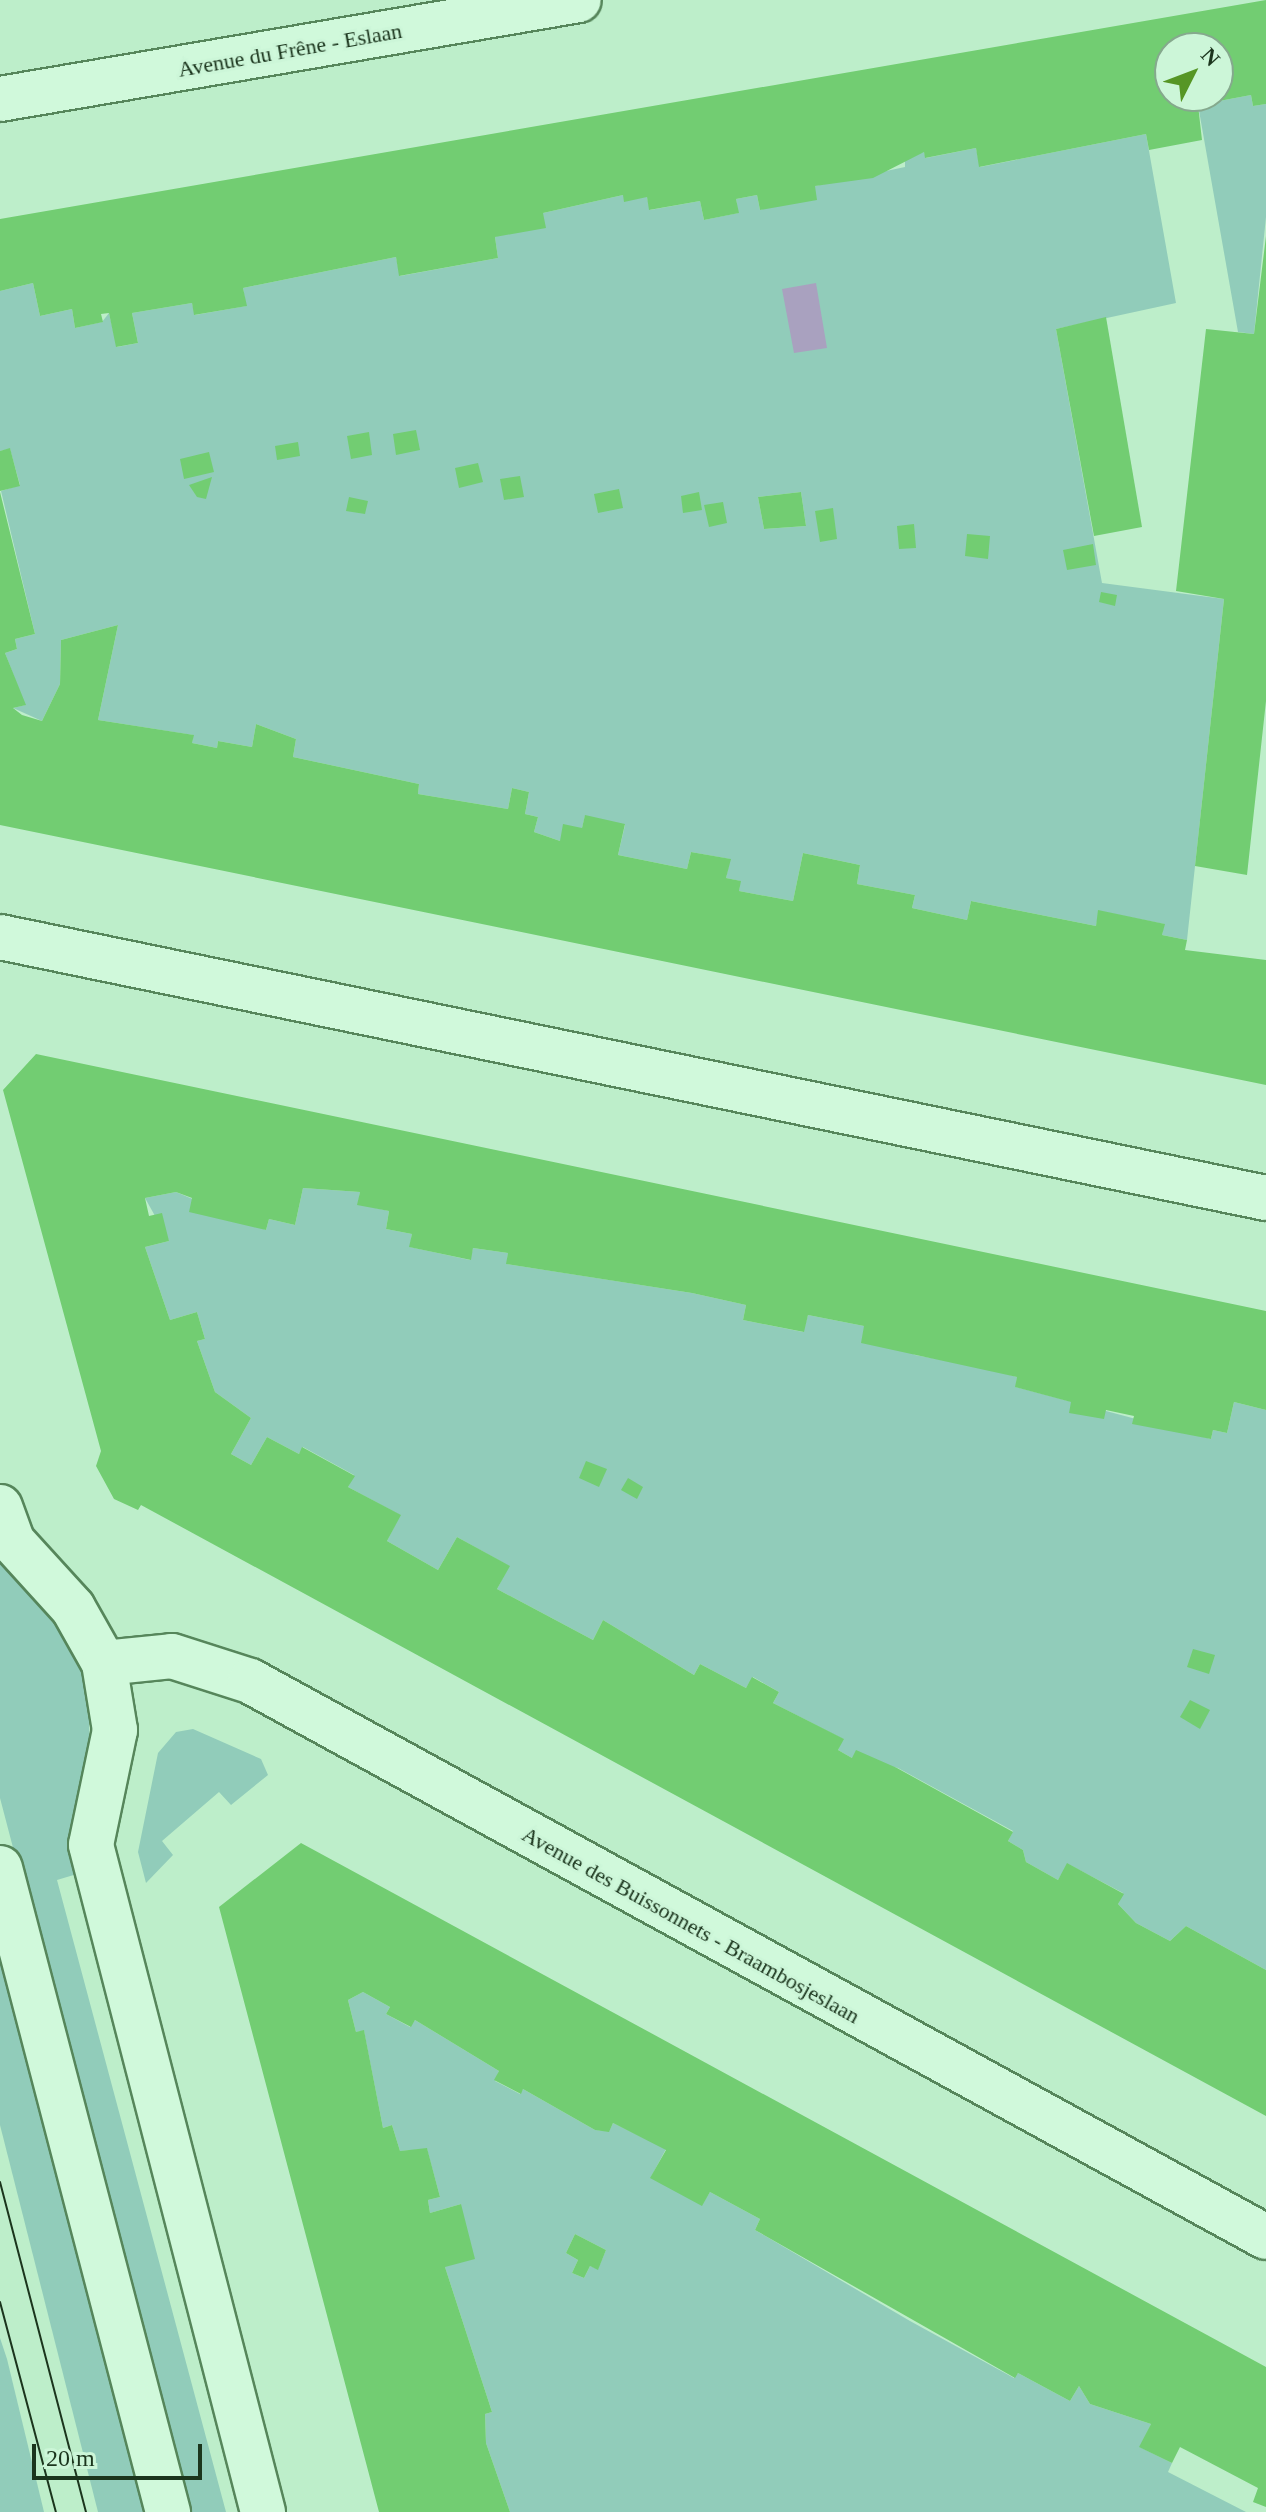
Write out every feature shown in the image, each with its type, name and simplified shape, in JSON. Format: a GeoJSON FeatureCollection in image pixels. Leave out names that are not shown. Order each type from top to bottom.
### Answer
{"type":"FeatureCollection","features":[{"type":"Feature","properties":{"kind":"street","name":"Avenue du Frêne - Eslaan"},"geometry":{"type":"LineString","coordinates":[[0,99],[579,0]]}},
{"type":"Feature","properties":{"kind":"street"},"geometry":{"type":"LineString","coordinates":[[0,937],[1266,1198]]}},
{"type":"Feature","properties":{"kind":"street"},"geometry":{"type":"LineString","coordinates":[[0,1507],[13,1542],[73,1608],[104,1663],[115,1730],[91,1845],[263,2512]]}},
{"type":"Feature","properties":{"kind":"street","name":"Avenue des Buissonnets - Braambosjeslaan"},"geometry":{"type":"LineString","coordinates":[[104,1663],[172,1656],[250,1681],[1266,2237]]}},
{"type":"Feature","properties":{"kind":"street"},"geometry":{"type":"LineString","coordinates":[[0,1868],[168,2512]]}},
{"type":"Feature","properties":{"kind":"shaded area"},"geometry":{"type":"Polygon","coordinates":[[[1251,95],[1253,106],[1266,104],[1266,217],[1254,334],[1238,332],[1199,112],[1234,112],[1234,98],[1251,95]]]}},
{"type":"Feature","properties":{"kind":"shaded area"},"geometry":{"type":"Polygon","coordinates":[[[1146,134],[1176,303],[1056,329],[1102,583],[1224,599],[1187,940],[1162,935],[1164,924],[1099,911],[1096,926],[971,901],[967,920],[912,908],[915,895],[857,884],[860,865],[803,853],[793,901],[739,891],[740,881],[726,878],[730,859],[691,852],[687,869],[618,855],[625,825],[585,816],[582,828],[560,841],[534,832],[538,817],[525,814],[529,792],[512,788],[508,809],[418,794],[419,784],[293,757],[296,739],[256,724],[252,747],[218,741],[217,748],[192,743],[193,735],[98,720],[118,625],[61,640],[60,684],[42,721],[13,708],[25,705],[5,653],[17,649],[15,639],[35,634],[1,491],[20,485],[10,449],[0,451],[0,291],[33,283],[40,316],[72,309],[75,328],[102,322],[109,313],[117,347],[138,343],[132,313],[192,303],[195,315],[246,306],[243,288],[396,257],[400,276],[498,258],[495,237],[543,213],[623,195],[647,197],[650,210],[700,201],[704,220],[738,213],[736,199],[757,195],[760,210],[815,186],[905,167],[905,156],[924,152],[926,158],[976,148],[980,167],[1146,134]],[[801,492],[758,497],[764,529],[806,526],[801,492]]]}},
{"type":"Feature","properties":{"kind":"shaded area"},"geometry":{"type":"Polygon","coordinates":[[[816,283],[827,348],[794,353],[782,289],[816,283]]]}},
{"type":"Feature","properties":{"kind":"shaded area"},"geometry":{"type":"Polygon","coordinates":[[[303,1188],[360,1192],[358,1204],[389,1211],[386,1229],[412,1234],[410,1247],[470,1260],[473,1248],[508,1253],[507,1264],[692,1293],[746,1305],[743,1320],[803,1332],[808,1315],[864,1326],[915,1355],[1017,1377],[1016,1387],[1211,1439],[1213,1430],[1227,1433],[1234,1402],[1266,1410],[1266,1970],[1186,1926],[1170,1941],[1136,1923],[1118,1904],[1123,1893],[1068,1864],[1058,1880],[1026,1862],[1023,1850],[1008,1841],[1013,1831],[898,1768],[852,1758],[838,1750],[843,1739],[773,1703],[779,1692],[753,1677],[746,1688],[700,1664],[694,1675],[603,1620],[593,1640],[497,1589],[509,1566],[457,1537],[438,1570],[387,1541],[400,1515],[348,1487],[354,1475],[303,1447],[299,1454],[267,1437],[251,1465],[231,1454],[251,1418],[215,1392],[197,1341],[205,1339],[197,1312],[170,1320],[145,1247],[169,1241],[145,1198],[176,1192],[266,1230],[269,1219],[295,1225],[303,1188]]]}},
{"type":"Feature","properties":{"kind":"shaded area"},"geometry":{"type":"Polygon","coordinates":[[[0,1561],[52,1614],[88,1679],[90,1761],[77,1874],[57,1880],[226,2512],[187,2512],[0,1798],[0,1561]]]}},
{"type":"Feature","properties":{"kind":"shaded area"},"geometry":{"type":"Polygon","coordinates":[[[193,1729],[261,1759],[268,1775],[231,1805],[219,1792],[162,1841],[173,1855],[146,1883],[138,1852],[158,1753],[176,1732],[193,1729]]]}},
{"type":"Feature","properties":{"kind":"shaded area"},"geometry":{"type":"Polygon","coordinates":[[[0,1946],[149,2512],[98,2512],[0,2125],[0,1946]]]}},
{"type":"Feature","properties":{"kind":"shaded area"},"geometry":{"type":"Polygon","coordinates":[[[363,1992],[390,2007],[386,2014],[410,2027],[415,2020],[499,2071],[495,2081],[520,2094],[523,2089],[595,2130],[609,2131],[613,2123],[666,2149],[651,2177],[702,2205],[710,2192],[760,2219],[755,2230],[1014,2378],[1018,2373],[1070,2401],[1079,2386],[1090,2404],[1151,2424],[1140,2447],[1172,2463],[1168,2472],[1246,2512],[510,2512],[486,2443],[485,2414],[492,2412],[445,2267],[461,2204],[430,2213],[428,2200],[440,2197],[427,2149],[400,2151],[392,2125],[383,2128],[364,2031],[356,2032],[348,2000],[363,1992]],[[575,2234],[566,2253],[578,2260],[572,2273],[584,2278],[590,2266],[598,2269],[606,2250],[575,2234]]]}},
{"type":"Feature","properties":{"kind":"shaded area"},"geometry":{"type":"Polygon","coordinates":[[[0,2338],[7,2359],[44,2512],[0,2512],[0,2338]]]}},
{"type":"Feature","properties":{"kind":"building"},"geometry":{"type":"Polygon","coordinates":[[[1266,0],[1266,104],[1253,106],[1251,95],[1234,98],[1234,32],[1154,32],[1154,112],[1199,112],[1202,140],[1149,150],[1146,134],[979,167],[976,148],[925,158],[924,152],[873,178],[815,186],[817,200],[760,210],[757,195],[736,199],[739,213],[704,220],[700,201],[649,210],[647,197],[624,202],[623,195],[543,213],[546,228],[495,237],[498,258],[399,276],[396,257],[243,288],[247,306],[194,315],[192,303],[132,313],[138,343],[116,347],[109,313],[101,314],[103,322],[75,328],[72,309],[40,316],[33,283],[0,291],[0,219],[1266,0]]]}},
{"type":"Feature","properties":{"kind":"building"},"geometry":{"type":"Polygon","coordinates":[[[1266,236],[1266,701],[1247,875],[1195,866],[1224,599],[1176,591],[1206,329],[1254,334],[1266,236]]]}},
{"type":"Feature","properties":{"kind":"building"},"geometry":{"type":"Polygon","coordinates":[[[1106,317],[1142,527],[1094,536],[1056,329],[1106,317]]]}},
{"type":"Feature","properties":{"kind":"building"},"geometry":{"type":"Polygon","coordinates":[[[416,430],[420,450],[396,455],[393,434],[416,430]]]}},
{"type":"Feature","properties":{"kind":"building"},"geometry":{"type":"Polygon","coordinates":[[[369,432],[372,455],[351,459],[347,436],[369,432]]]}},
{"type":"Feature","properties":{"kind":"building"},"geometry":{"type":"Polygon","coordinates":[[[298,442],[300,456],[277,460],[275,446],[298,442]]]}},
{"type":"Feature","properties":{"kind":"building"},"geometry":{"type":"Polygon","coordinates":[[[10,448],[20,486],[0,491],[0,451],[10,448]]]}},
{"type":"Feature","properties":{"kind":"building"},"geometry":{"type":"Polygon","coordinates":[[[209,452],[214,472],[184,479],[180,459],[209,452]]]}},
{"type":"Feature","properties":{"kind":"building"},"geometry":{"type":"Polygon","coordinates":[[[478,463],[483,482],[459,488],[455,468],[478,463]]]}},
{"type":"Feature","properties":{"kind":"building"},"geometry":{"type":"Polygon","coordinates":[[[520,476],[524,497],[504,500],[500,479],[520,476]]]}},
{"type":"Feature","properties":{"kind":"building"},"geometry":{"type":"Polygon","coordinates":[[[212,477],[206,499],[197,497],[189,485],[212,477]]]}},
{"type":"Feature","properties":{"kind":"building"},"geometry":{"type":"Polygon","coordinates":[[[619,489],[623,508],[598,513],[594,494],[619,489]]]}},
{"type":"Feature","properties":{"kind":"building"},"geometry":{"type":"Polygon","coordinates":[[[0,492],[35,634],[15,639],[17,649],[5,653],[26,705],[13,708],[22,715],[42,721],[60,684],[61,640],[118,625],[98,720],[194,735],[192,743],[217,748],[218,741],[252,747],[256,724],[296,739],[293,757],[419,784],[418,794],[508,809],[512,788],[529,792],[525,814],[538,817],[534,832],[560,841],[563,824],[582,828],[585,815],[625,824],[618,855],[687,869],[691,852],[731,859],[726,878],[741,881],[739,891],[793,901],[803,853],[860,865],[857,884],[915,895],[912,908],[967,920],[971,901],[1096,926],[1098,910],[1165,924],[1162,935],[1187,940],[1185,950],[1266,960],[1266,1085],[0,825],[0,492]]]}},
{"type":"Feature","properties":{"kind":"building"},"geometry":{"type":"Polygon","coordinates":[[[699,492],[702,510],[683,513],[681,496],[699,492]]]}},
{"type":"Feature","properties":{"kind":"building"},"geometry":{"type":"Polygon","coordinates":[[[801,492],[806,526],[764,529],[758,497],[801,492]]]}},
{"type":"Feature","properties":{"kind":"building"},"geometry":{"type":"Polygon","coordinates":[[[349,497],[368,501],[365,514],[346,511],[349,497]]]}},
{"type":"Feature","properties":{"kind":"building"},"geometry":{"type":"Polygon","coordinates":[[[723,502],[727,523],[709,527],[704,505],[723,502]]]}},
{"type":"Feature","properties":{"kind":"building"},"geometry":{"type":"Polygon","coordinates":[[[833,508],[837,539],[820,542],[815,511],[833,508]]]}},
{"type":"Feature","properties":{"kind":"building"},"geometry":{"type":"Polygon","coordinates":[[[914,524],[916,548],[899,549],[897,526],[914,524]]]}},
{"type":"Feature","properties":{"kind":"building"},"geometry":{"type":"Polygon","coordinates":[[[967,534],[990,536],[988,559],[965,556],[967,534]]]}},
{"type":"Feature","properties":{"kind":"building"},"geometry":{"type":"Polygon","coordinates":[[[1093,544],[1096,565],[1067,570],[1063,550],[1093,544]]]}},
{"type":"Feature","properties":{"kind":"building"},"geometry":{"type":"Polygon","coordinates":[[[1101,592],[1117,595],[1115,606],[1099,602],[1101,592]]]}},
{"type":"Feature","properties":{"kind":"building"},"geometry":{"type":"Polygon","coordinates":[[[36,1054],[1266,1311],[1266,1410],[1234,1402],[1227,1433],[1213,1430],[1211,1439],[1132,1424],[1134,1416],[1106,1410],[1104,1419],[1069,1413],[1071,1402],[1015,1387],[1017,1377],[861,1343],[864,1326],[808,1315],[804,1332],[743,1320],[746,1305],[692,1293],[506,1264],[508,1253],[473,1248],[471,1260],[409,1247],[412,1234],[386,1229],[389,1211],[357,1205],[360,1192],[303,1188],[295,1225],[269,1219],[266,1230],[189,1212],[192,1198],[176,1192],[145,1198],[149,1216],[162,1213],[169,1241],[145,1247],[170,1320],[197,1312],[205,1339],[197,1341],[215,1392],[251,1418],[231,1454],[251,1465],[267,1437],[299,1454],[302,1447],[355,1476],[348,1487],[401,1515],[387,1541],[438,1570],[457,1537],[510,1566],[497,1589],[593,1640],[603,1620],[694,1675],[700,1664],[746,1688],[752,1677],[779,1692],[773,1703],[844,1739],[838,1750],[852,1758],[856,1750],[897,1768],[1013,1832],[1008,1841],[1023,1850],[1026,1862],[1058,1880],[1067,1863],[1124,1894],[1118,1904],[1136,1923],[1170,1941],[1186,1926],[1266,1970],[1266,2116],[141,1505],[138,1510],[114,1499],[96,1466],[101,1451],[3,1090],[36,1054]]]}},
{"type":"Feature","properties":{"kind":"building"},"geometry":{"type":"Polygon","coordinates":[[[586,1461],[607,1469],[599,1487],[579,1478],[586,1461]]]}},
{"type":"Feature","properties":{"kind":"building"},"geometry":{"type":"Polygon","coordinates":[[[628,1478],[643,1487],[637,1499],[621,1490],[628,1478]]]}},
{"type":"Feature","properties":{"kind":"building"},"geometry":{"type":"Polygon","coordinates":[[[1193,1649],[1215,1655],[1209,1674],[1187,1667],[1193,1649]]]}},
{"type":"Feature","properties":{"kind":"building"},"geometry":{"type":"Polygon","coordinates":[[[1190,1700],[1210,1710],[1200,1729],[1180,1717],[1190,1700]]]}},
{"type":"Feature","properties":{"kind":"building"},"geometry":{"type":"Polygon","coordinates":[[[301,1843],[1266,2367],[1266,2507],[1253,2502],[1258,2488],[1180,2447],[1172,2463],[1139,2447],[1151,2424],[1090,2404],[1079,2386],[1070,2401],[1018,2373],[1015,2378],[755,2230],[760,2219],[710,2192],[702,2206],[650,2178],[666,2150],[613,2123],[609,2132],[595,2130],[523,2089],[521,2094],[494,2080],[499,2071],[415,2020],[411,2027],[386,2014],[390,2007],[363,1992],[348,2000],[356,2032],[364,2030],[383,2128],[392,2125],[400,2151],[427,2148],[440,2197],[428,2200],[430,2213],[461,2204],[475,2259],[445,2267],[492,2412],[485,2414],[486,2443],[510,2512],[379,2512],[219,1907],[301,1843]]]}},
{"type":"Feature","properties":{"kind":"building"},"geometry":{"type":"Polygon","coordinates":[[[575,2234],[606,2250],[598,2270],[590,2266],[584,2278],[572,2273],[578,2260],[566,2253],[575,2234]]]}},
{"type":"Feature","properties":{"kind":"tram line"},"geometry":{"type":"LineString","coordinates":[[0,2182],[86,2512]]}},
{"type":"Feature","properties":{"kind":"tram line"},"geometry":{"type":"LineString","coordinates":[[0,2302],[56,2512]]}}]}
